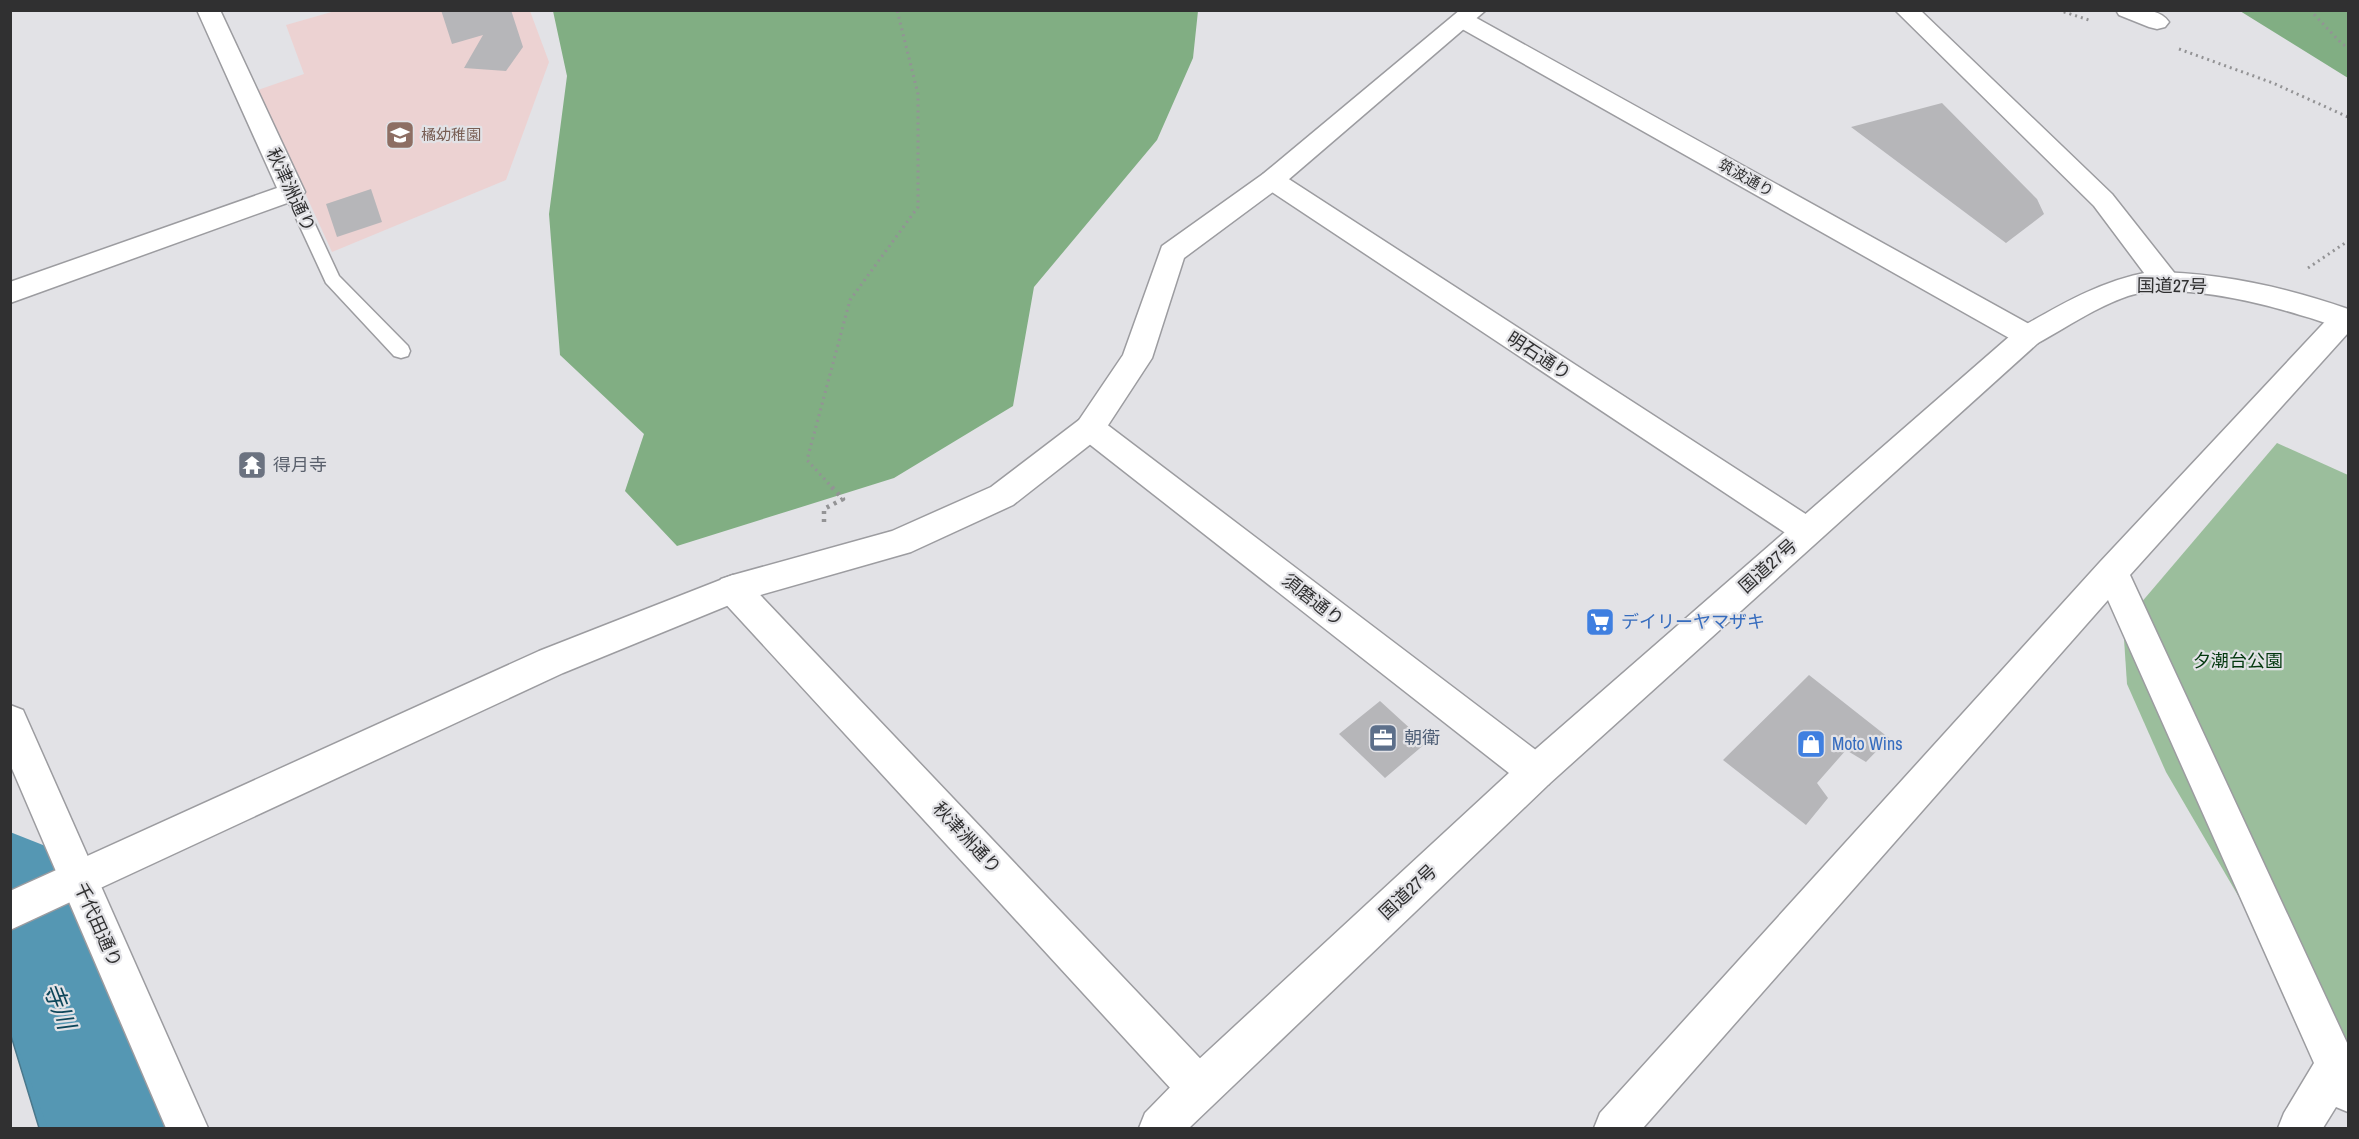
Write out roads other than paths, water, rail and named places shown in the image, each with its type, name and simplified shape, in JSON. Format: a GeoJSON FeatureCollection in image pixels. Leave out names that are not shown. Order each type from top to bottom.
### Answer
{"type":"FeatureCollection","features":[{"type":"Feature","properties":{"kind":"main road","name":"秋津洲通り"},"geometry":{"type":"LineString","coordinates":[[208,10],[292,192]]}},
{"type":"Feature","properties":{"kind":"main road"},"geometry":{"type":"LineString","coordinates":[[1906,10],[2103,200],[2166,282]]}},
{"type":"Feature","properties":{"kind":"main road"},"geometry":{"type":"LineString","coordinates":[[2127,10],[2157,22]]}},
{"type":"Feature","properties":{"kind":"main road"},"geometry":{"type":"LineString","coordinates":[[23,905],[551,662],[733,590],[909,538],[1002,495],[1090,428],[1137,358],[1172,253],[1272,180],[1469,15]]}},
{"type":"Feature","properties":{"kind":"main road","name":"筑波通り"},"geometry":{"type":"LineString","coordinates":[[1469,15],[2028,336]]}},
{"type":"Feature","properties":{"kind":"main road","name":"明石通り"},"geometry":{"type":"LineString","coordinates":[[1272,180],[1807,531]]}},
{"type":"Feature","properties":{"kind":"main road"},"geometry":{"type":"LineString","coordinates":[[10,293],[292,192]]}},
{"type":"Feature","properties":{"kind":"main road","name":"国道27号"},"geometry":{"type":"LineString","coordinates":[[1160,1128],[1199,1088],[1536,772],[2028,336],[2081,305],[2129,285],[2166,282],[2219,287],[2253,294],[2346,320]]}},
{"type":"Feature","properties":{"kind":"main road"},"geometry":{"type":"LineString","coordinates":[[1615,1128],[2112,572],[2346,320]]}},
{"type":"Feature","properties":{"kind":"main road","name":"須磨通り"},"geometry":{"type":"LineString","coordinates":[[1090,428],[1536,772]]}},
{"type":"Feature","properties":{"kind":"main road"},"geometry":{"type":"LineString","coordinates":[[2112,572],[2343,1078],[2299,1128]]}},
{"type":"Feature","properties":{"kind":"main road","name":"秋津洲通り"},"geometry":{"type":"LineString","coordinates":[[733,590],[1199,1088]]}},
{"type":"Feature","properties":{"kind":"main road","name":"千代田通り"},"geometry":{"type":"LineString","coordinates":[[10,721],[187,1128]]}},
{"type":"Feature","properties":{"kind":"lane","name":"秋津洲通り"},"geometry":{"type":"LineString","coordinates":[[292,192],[332,279],[401,351]]}},
{"type":"Feature","properties":{"kind":"water"},"geometry":{"type":"Polygon","coordinates":[[[65,923],[149,1128],[39,1128],[11,1036],[11,950],[65,923]]]}},
{"type":"Feature","properties":{"kind":"waterway","name":"寺川"},"geometry":{"type":"LineString","coordinates":[[10,883],[107,1128]]}},
{"type":"Feature","properties":{"kind":"place","name":"橘幼稚園"},"geometry":{"type":"Point","coordinates":[400,135]}},
{"type":"Feature","properties":{"kind":"place","name":"得月寺"},"geometry":{"type":"Point","coordinates":[252,465]}},
{"type":"Feature","properties":{"kind":"place","name":"デイリーヤマザキ"},"geometry":{"type":"Point","coordinates":[1600,622]}},
{"type":"Feature","properties":{"kind":"place","name":"朝衛"},"geometry":{"type":"Point","coordinates":[1383,738]}},
{"type":"Feature","properties":{"kind":"place","name":"Moto Wins"},"geometry":{"type":"Point","coordinates":[1811,744]}},
{"type":"Feature","properties":{"kind":"park label","name":"夕潮台公園"},"geometry":{"type":"Point","coordinates":[2238,661]}}]}
